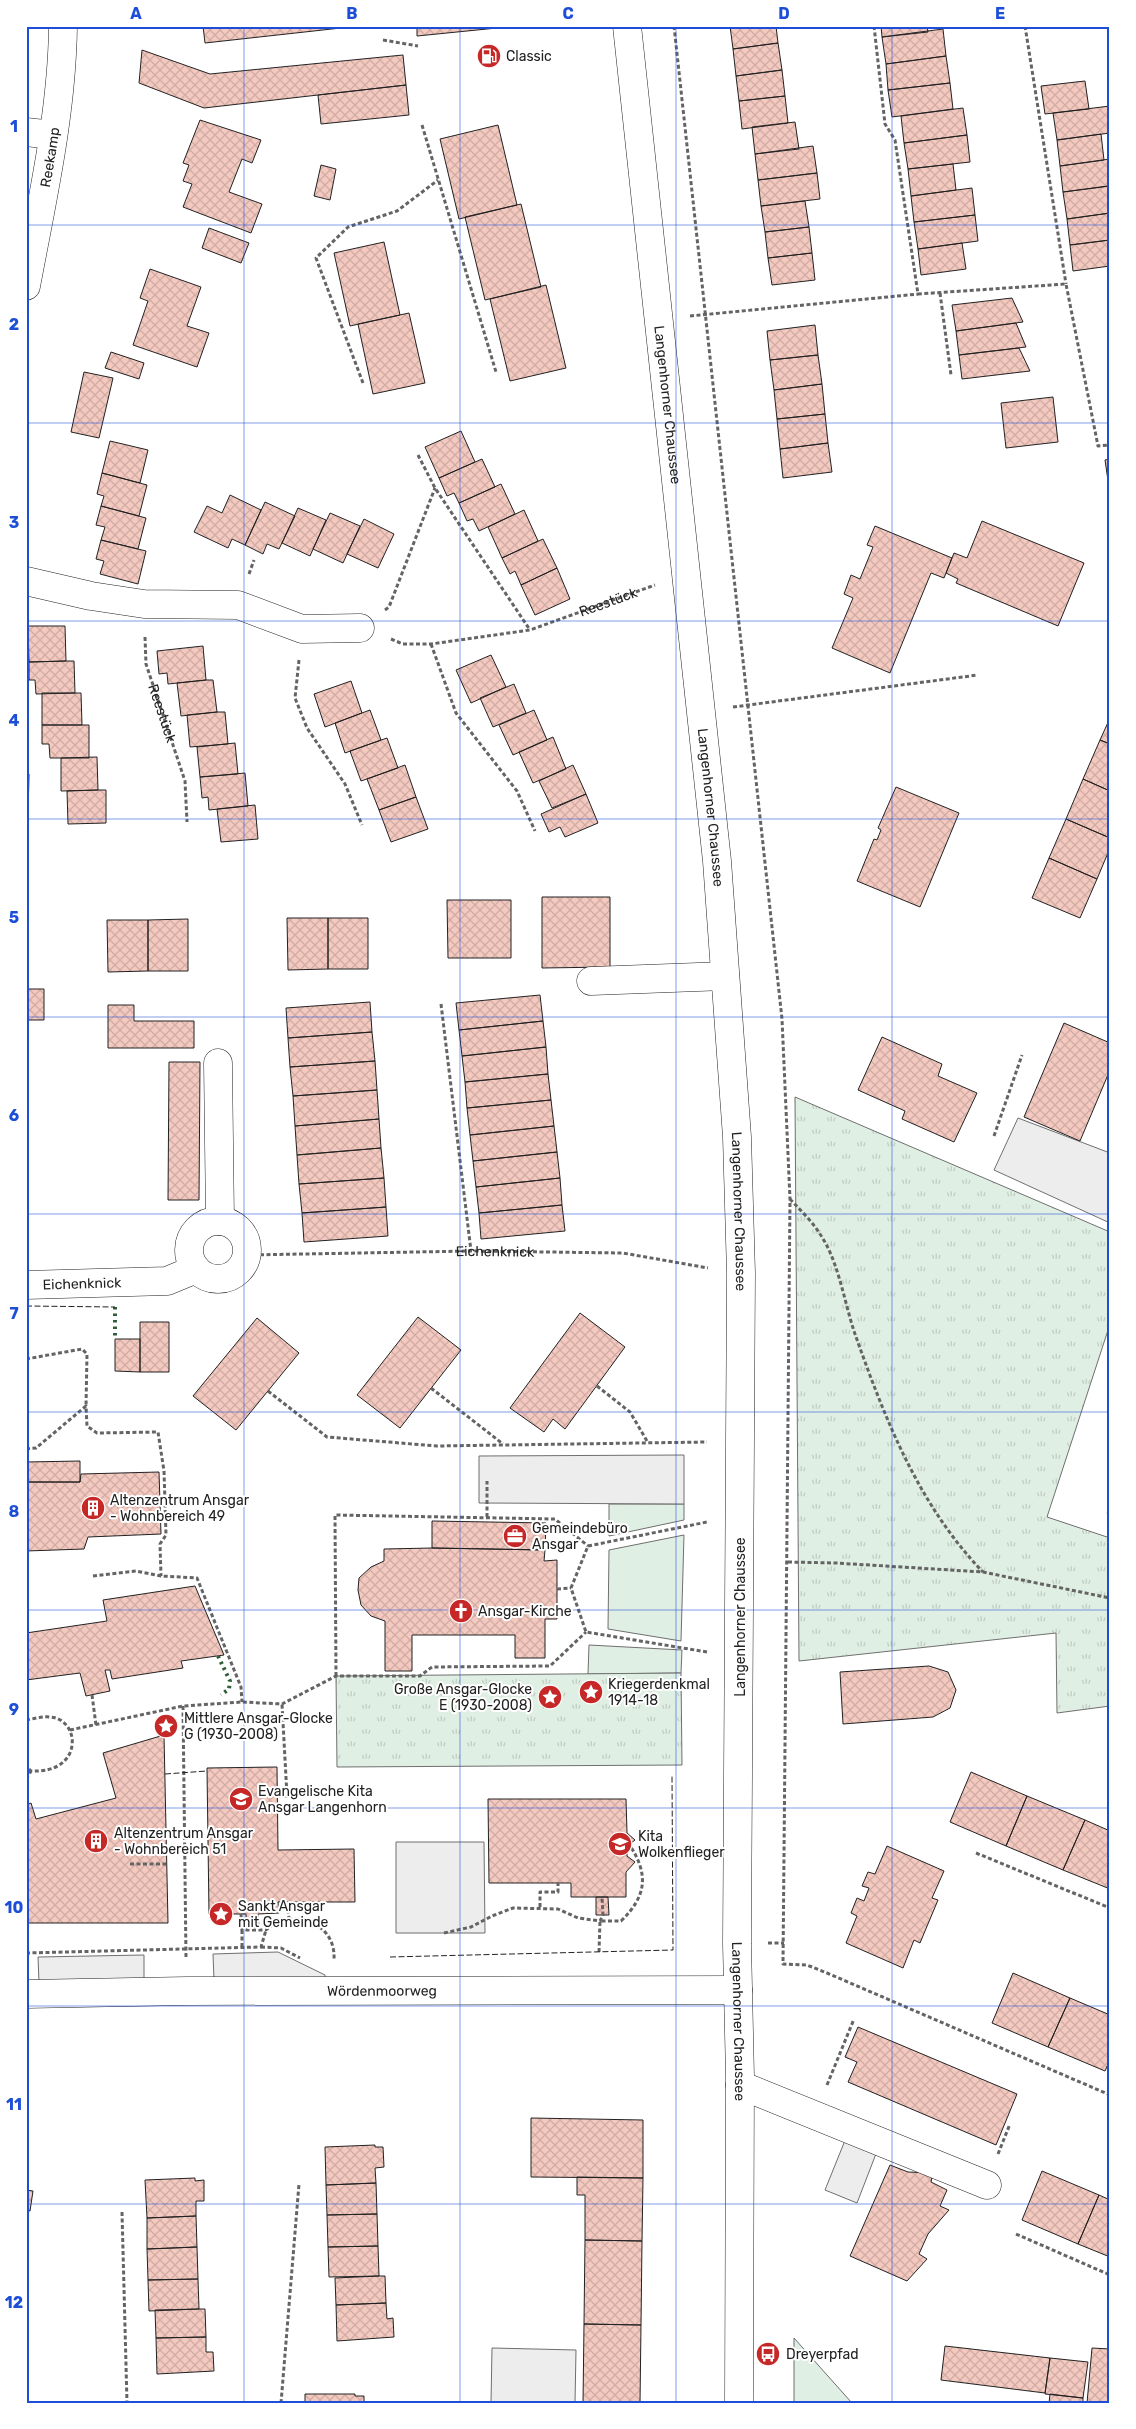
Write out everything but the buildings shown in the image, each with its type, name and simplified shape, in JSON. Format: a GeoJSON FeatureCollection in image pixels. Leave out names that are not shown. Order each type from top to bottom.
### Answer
{"type":"FeatureCollection","features":[{"type":"Feature","properties":{"kind":"main road","name":"Reekamp"},"geometry":{"type":"LineString","coordinates":[[26,286],[39,133],[62,52],[63,26]]}},
{"type":"Feature","properties":{"kind":"main road","name":"Langenhorner Chaussee"},"geometry":{"type":"LineString","coordinates":[[627,26],[717,861],[737,1137],[741,1273],[738,1990],[740,2085],[739,2403]]}},
{"type":"Feature","properties":{"kind":"main road"},"geometry":{"type":"LineString","coordinates":[[26,581],[91,596],[144,604],[238,605],[302,629],[360,628]]}},
{"type":"Feature","properties":{"kind":"main road"},"geometry":{"type":"LineString","coordinates":[[591,981],[725,976]]}},
{"type":"Feature","properties":{"kind":"main road"},"geometry":{"type":"LineString","coordinates":[[218,1063],[220,1220]]}},
{"type":"Feature","properties":{"kind":"main road"},"geometry":{"type":"LineString","coordinates":[[220,1220],[230,1223],[244,1236],[247,1255],[239,1272],[231,1277],[212,1279],[203,1276],[196,1269],[189,1254],[192,1237],[203,1224],[220,1220]]}},
{"type":"Feature","properties":{"kind":"main road","name":"Eichenknick"},"geometry":{"type":"LineString","coordinates":[[26,1285],[167,1281],[196,1269]]}},
{"type":"Feature","properties":{"kind":"main road","name":"Wördenmoorweg"},"geometry":{"type":"LineString","coordinates":[[26,1994],[187,1991],[738,1990]]}},
{"type":"Feature","properties":{"kind":"main road"},"geometry":{"type":"LineString","coordinates":[[740,2085],[987,2185]]}},
{"type":"Feature","properties":{"kind":"path"},"geometry":{"type":"LineString","coordinates":[[874,26],[885,124],[894,140],[918,294]]}},
{"type":"Feature","properties":{"kind":"path"},"geometry":{"type":"LineString","coordinates":[[1025,26],[1066,284],[1098,446],[1110,445]]}},
{"type":"Feature","properties":{"kind":"path"},"geometry":{"type":"LineString","coordinates":[[383,40],[418,46]]}},
{"type":"Feature","properties":{"kind":"path"},"geometry":{"type":"LineString","coordinates":[[422,125],[496,372]]}},
{"type":"Feature","properties":{"kind":"path"},"geometry":{"type":"LineString","coordinates":[[363,383],[316,258],[348,227],[397,211],[438,180]]}},
{"type":"Feature","properties":{"kind":"path"},"geometry":{"type":"LineString","coordinates":[[659,319],[918,294],[1066,284]]}},
{"type":"Feature","properties":{"kind":"path"},"geometry":{"type":"LineString","coordinates":[[940,293],[951,375]]}},
{"type":"Feature","properties":{"kind":"path"},"geometry":{"type":"LineString","coordinates":[[418,455],[435,488],[530,630]]}},
{"type":"Feature","properties":{"kind":"path"},"geometry":{"type":"LineString","coordinates":[[360,628],[389,607],[435,488]]}},
{"type":"Feature","properties":{"kind":"path","name":"Reestück"},"geometry":{"type":"LineString","coordinates":[[360,628],[403,644],[431,644],[530,630],[686,574]]}},
{"type":"Feature","properties":{"kind":"path","name":"Reestück"},"geometry":{"type":"LineString","coordinates":[[144,604],[146,664],[185,781],[187,822]]}},
{"type":"Feature","properties":{"kind":"path"},"geometry":{"type":"LineString","coordinates":[[302,629],[295,698],[307,728],[346,784],[362,825]]}},
{"type":"Feature","properties":{"kind":"path"},"geometry":{"type":"LineString","coordinates":[[431,644],[456,713],[517,791],[535,832]]}},
{"type":"Feature","properties":{"kind":"path"},"geometry":{"type":"LineString","coordinates":[[700,711],[978,675]]}},
{"type":"Feature","properties":{"kind":"path"},"geometry":{"type":"LineString","coordinates":[[441,1004],[471,1250]]}},
{"type":"Feature","properties":{"kind":"path"},"geometry":{"type":"LineString","coordinates":[[994,1136],[1022,1055]]}},
{"type":"Feature","properties":{"kind":"path"},"geometry":{"type":"LineString","coordinates":[[790,1199],[820,1234],[829,1250],[854,1332],[883,1410],[919,1486],[946,1529],[983,1572]]}},
{"type":"Feature","properties":{"kind":"path","name":"Eichenknick"},"geometry":{"type":"LineString","coordinates":[[247,1255],[471,1250],[623,1253],[741,1273]]}},
{"type":"Feature","properties":{"kind":"path"},"geometry":{"type":"LineString","coordinates":[[26,1359],[82,1349],[87,1354],[87,1426],[97,1433],[158,1432],[164,1471],[166,1535],[160,1544],[162,1576]]}},
{"type":"Feature","properties":{"kind":"path"},"geometry":{"type":"LineString","coordinates":[[597,1386],[630,1412],[648,1441]]}},
{"type":"Feature","properties":{"kind":"path"},"geometry":{"type":"LineString","coordinates":[[431,1388],[504,1444]]}},
{"type":"Feature","properties":{"kind":"path"},"geometry":{"type":"LineString","coordinates":[[268,1391],[327,1437],[437,1446],[648,1441],[740,1442]]}},
{"type":"Feature","properties":{"kind":"path"},"geometry":{"type":"LineString","coordinates":[[26,1449],[36,1448],[86,1406]]}},
{"type":"Feature","properties":{"kind":"path"},"geometry":{"type":"LineString","coordinates":[[486,1517],[488,1481]]}},
{"type":"Feature","properties":{"kind":"path"},"geometry":{"type":"LineString","coordinates":[[1108,1514],[1110,1508]]}},
{"type":"Feature","properties":{"kind":"path"},"geometry":{"type":"LineString","coordinates":[[336,1676],[335,1515],[555,1519],[588,1546]]}},
{"type":"Feature","properties":{"kind":"path"},"geometry":{"type":"LineString","coordinates":[[588,1546],[740,1516]]}},
{"type":"Feature","properties":{"kind":"path"},"geometry":{"type":"LineString","coordinates":[[586,1632],[571,1588],[588,1546]]}},
{"type":"Feature","properties":{"kind":"path"},"geometry":{"type":"LineString","coordinates":[[788,1562],[983,1572],[1110,1598]]}},
{"type":"Feature","properties":{"kind":"path"},"geometry":{"type":"LineString","coordinates":[[93,1576],[136,1571],[162,1576],[197,1578],[241,1687],[242,1702]]}},
{"type":"Feature","properties":{"kind":"path"},"geometry":{"type":"LineString","coordinates":[[557,1589],[571,1588]]}},
{"type":"Feature","properties":{"kind":"path"},"geometry":{"type":"LineString","coordinates":[[209,1620],[214,1619]]}},
{"type":"Feature","properties":{"kind":"path"},"geometry":{"type":"LineString","coordinates":[[586,1632],[740,1658]]}},
{"type":"Feature","properties":{"kind":"path"},"geometry":{"type":"LineString","coordinates":[[70,1730],[184,1706],[242,1702],[282,1704],[336,1676],[420,1676],[432,1667],[550,1666],[586,1632]]}},
{"type":"Feature","properties":{"kind":"path"},"geometry":{"type":"LineString","coordinates":[[92,1695],[96,1725]]}},
{"type":"Feature","properties":{"kind":"path"},"geometry":{"type":"LineString","coordinates":[[277,1796],[287,1796],[282,1704]]}},
{"type":"Feature","properties":{"kind":"path"},"geometry":{"type":"LineString","coordinates":[[184,1706],[187,1991]]}},
{"type":"Feature","properties":{"kind":"path"},"geometry":{"type":"LineString","coordinates":[[26,1720],[51,1716],[64,1722],[70,1730],[71,1750],[67,1760],[56,1768],[31,1771]]}},
{"type":"Feature","properties":{"kind":"path"},"geometry":{"type":"LineString","coordinates":[[26,1766],[31,1771]]}},
{"type":"Feature","properties":{"kind":"path"},"geometry":{"type":"LineString","coordinates":[[26,1779],[31,1771]]}},
{"type":"Feature","properties":{"kind":"path"},"geometry":{"type":"LineString","coordinates":[[444,1933],[471,1927],[513,1908],[558,1908],[578,1918],[622,1921],[634,1908],[640,1893],[643,1869],[629,1844]]}},
{"type":"Feature","properties":{"kind":"path"},"geometry":{"type":"LineString","coordinates":[[976,1853],[1110,1908]]}},
{"type":"Feature","properties":{"kind":"path"},"geometry":{"type":"LineString","coordinates":[[130,1864],[166,1864]]}},
{"type":"Feature","properties":{"kind":"path"},"geometry":{"type":"LineString","coordinates":[[540,1907],[540,1892],[558,1892],[558,1883]]}},
{"type":"Feature","properties":{"kind":"path"},"geometry":{"type":"LineString","coordinates":[[599,1952],[602,1897]]}},
{"type":"Feature","properties":{"kind":"path"},"geometry":{"type":"LineString","coordinates":[[287,1903],[289,1918]]}},
{"type":"Feature","properties":{"kind":"path"},"geometry":{"type":"LineString","coordinates":[[241,1914],[242,1947]]}},
{"type":"Feature","properties":{"kind":"path"},"geometry":{"type":"LineString","coordinates":[[26,1953],[261,1947],[266,1930],[276,1921],[289,1918],[303,1919],[318,1926],[327,1935],[334,1948],[332,1992]]}},
{"type":"Feature","properties":{"kind":"path"},"geometry":{"type":"LineString","coordinates":[[242,1930],[266,1930]]}},
{"type":"Feature","properties":{"kind":"path"},"geometry":{"type":"LineString","coordinates":[[783,1964],[807,1965],[828,1973],[1110,2095]]}},
{"type":"Feature","properties":{"kind":"path"},"geometry":{"type":"LineString","coordinates":[[825,2088],[854,2019]]}},
{"type":"Feature","properties":{"kind":"path"},"geometry":{"type":"LineString","coordinates":[[281,2403],[299,2184]]}},
{"type":"Feature","properties":{"kind":"path"},"geometry":{"type":"LineString","coordinates":[[122,2212],[127,2403]]}},
{"type":"Feature","properties":{"kind":"path"},"geometry":{"type":"LineString","coordinates":[[1016,2234],[1110,2275]]}},
{"type":"Feature","properties":{"kind":"green space"},"geometry":{"type":"Polygon","coordinates":[[[795,1097],[1110,1232],[1110,1324],[1047,1517],[1110,1538],[1110,1706],[1057,1713],[1056,1633],[799,1661],[795,1097]]]}},
{"type":"Feature","properties":{"kind":"green space"},"geometry":{"type":"Polygon","coordinates":[[[609,1504],[684,1504],[684,1520],[609,1536],[609,1504]]]}},
{"type":"Feature","properties":{"kind":"green space"},"geometry":{"type":"Polygon","coordinates":[[[684,1535],[681,1641],[608,1629],[609,1550],[684,1535]]]}},
{"type":"Feature","properties":{"kind":"green space"},"geometry":{"type":"Polygon","coordinates":[[[589,1645],[682,1650],[681,1673],[588,1674],[589,1645]]]}},
{"type":"Feature","properties":{"kind":"green space"},"geometry":{"type":"Polygon","coordinates":[[[681,1673],[682,1765],[337,1767],[336,1676],[681,1673]]]}},
{"type":"Feature","properties":{"kind":"green space"},"geometry":{"type":"Polygon","coordinates":[[[794,2338],[852,2403],[794,2403],[794,2338]]]}},
{"type":"Feature","properties":{"kind":"shaded area"},"geometry":{"type":"Polygon","coordinates":[[[1018,1118],[1110,1153],[1110,1223],[994,1170],[1018,1118]]]}},
{"type":"Feature","properties":{"kind":"shaded area"},"geometry":{"type":"Polygon","coordinates":[[[684,1455],[684,1504],[479,1503],[479,1456],[684,1455]]]}},
{"type":"Feature","properties":{"kind":"shaded area"},"geometry":{"type":"Polygon","coordinates":[[[396,1842],[484,1842],[485,1933],[396,1933],[396,1842]]]}},
{"type":"Feature","properties":{"kind":"shaded area"},"geometry":{"type":"Polygon","coordinates":[[[278,1952],[325,1975],[325,1980],[214,1980],[213,1954],[278,1952]]]}},
{"type":"Feature","properties":{"kind":"shaded area"},"geometry":{"type":"Polygon","coordinates":[[[144,1955],[144,1980],[39,1982],[38,1957],[144,1955]]]}},
{"type":"Feature","properties":{"kind":"shaded area"},"geometry":{"type":"Polygon","coordinates":[[[848,2133],[879,2146],[857,2203],[825,2190],[848,2133]]]}},
{"type":"Feature","properties":{"kind":"shaded area"},"geometry":{"type":"Polygon","coordinates":[[[492,2348],[576,2350],[575,2403],[491,2403],[492,2348]]]}},
{"type":"Feature","properties":{"kind":"hedge"},"geometry":{"type":"LineString","coordinates":[[115,1307],[115,1339]]}},
{"type":"Feature","properties":{"kind":"hedge"},"geometry":{"type":"LineString","coordinates":[[218,1656],[230,1681],[229,1689],[221,1695]]}},
{"type":"Feature","properties":{"kind":"fence"},"geometry":{"type":"LineString","coordinates":[[26,1306],[115,1307]]}},
{"type":"Feature","properties":{"kind":"fence"},"geometry":{"type":"LineString","coordinates":[[165,1774],[207,1771]]}},
{"type":"Feature","properties":{"kind":"fence"},"geometry":{"type":"LineString","coordinates":[[390,1957],[673,1950],[672,1775]]}},
{"type":"Feature","properties":{"kind":"place","name":"Classic"},"geometry":{"type":"Point","coordinates":[489,56]}},
{"type":"Feature","properties":{"kind":"place","name":"Altenzentrum Ansgar - Wohnbereich 49"},"geometry":{"type":"Point","coordinates":[93,1508]}},
{"type":"Feature","properties":{"kind":"place","name":"Gemeindebüro Ansgar"},"geometry":{"type":"Point","coordinates":[515,1536]}},
{"type":"Feature","properties":{"kind":"place","name":"Ansgar-Kirche"},"geometry":{"type":"Point","coordinates":[461,1611]}},
{"type":"Feature","properties":{"kind":"place","name":"Kriegerdenkmal 1914-18"},"geometry":{"type":"Point","coordinates":[591,1692]}},
{"type":"Feature","properties":{"kind":"place","name":"Große Ansgar-Glocke E (1930-2008)"},"geometry":{"type":"Point","coordinates":[550,1697]}},
{"type":"Feature","properties":{"kind":"place","name":"Mittlere Ansgar-Glocke G (1930-2008)"},"geometry":{"type":"Point","coordinates":[166,1726]}},
{"type":"Feature","properties":{"kind":"place","name":"Evangelische Kita Ansgar Langenhorn"},"geometry":{"type":"Point","coordinates":[241,1799]}},
{"type":"Feature","properties":{"kind":"place","name":"Altenzentrum Ansgar - Wohnbereich 51"},"geometry":{"type":"Point","coordinates":[96,1841]}},
{"type":"Feature","properties":{"kind":"place","name":"Kita Wolkenflieger"},"geometry":{"type":"Point","coordinates":[620,1844]}},
{"type":"Feature","properties":{"kind":"place","name":"Sankt Ansgar mit Gemeinde"},"geometry":{"type":"Point","coordinates":[221,1914]}},
{"type":"Feature","properties":{"kind":"place","name":"Dreyerpfad"},"geometry":{"type":"Point","coordinates":[768,2354]}}]}
